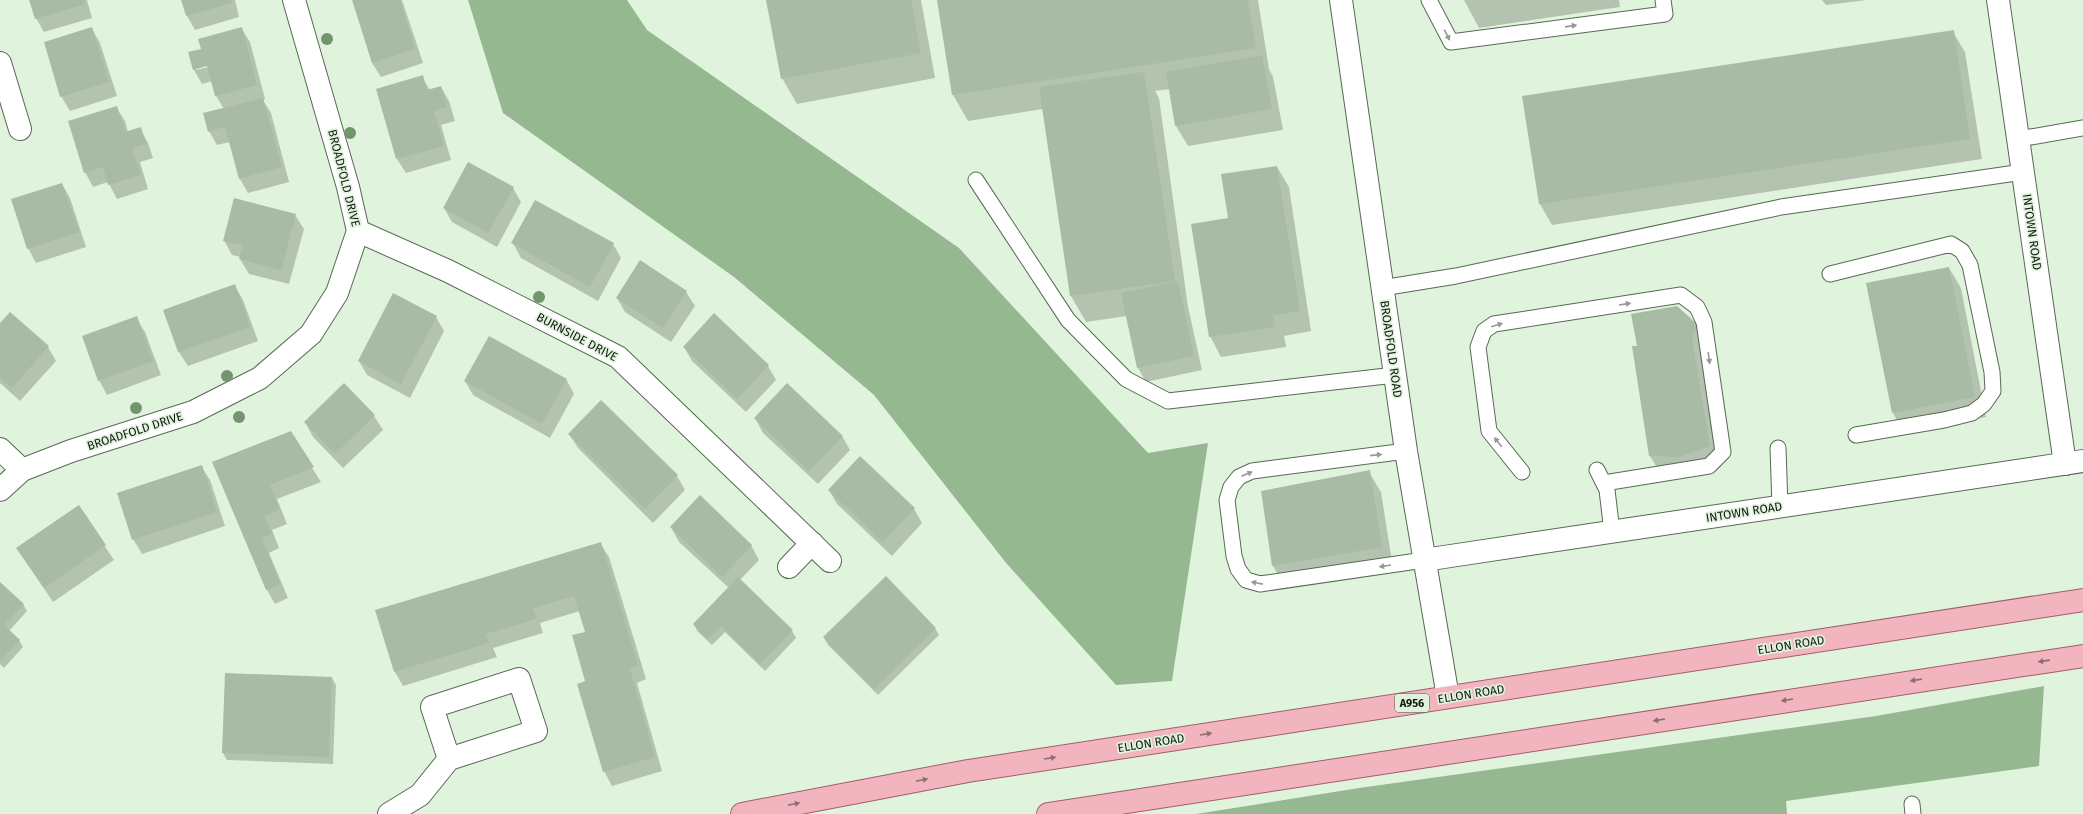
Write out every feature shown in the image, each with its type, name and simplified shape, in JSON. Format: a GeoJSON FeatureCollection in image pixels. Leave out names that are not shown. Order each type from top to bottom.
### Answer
{"type":"FeatureCollection","features":[{"type":"Feature","properties":{"kind":"main road","name":"ELLON ROAD"},"geometry":{"type":"LineString","coordinates":[[742,814],[968,771],[2083,600]]}},
{"type":"Feature","properties":{"kind":"main road"},"geometry":{"type":"LineString","coordinates":[[1048,814],[2083,656]]}},
{"type":"Feature","properties":{"kind":"street","name":"BROADFOLD DRIVE"},"geometry":{"type":"LineString","coordinates":[[0,490],[22,470],[71,451],[193,412],[260,378],[311,334],[337,293],[358,231],[348,187],[294,0]]}},
{"type":"Feature","properties":{"kind":"street","name":"BROADFOLD ROAD"},"geometry":{"type":"LineString","coordinates":[[1341,0],[1406,451],[1448,698]]}},
{"type":"Feature","properties":{"kind":"street","name":"INTOWN ROAD"},"geometry":{"type":"LineString","coordinates":[[1424,560],[2074,463],[2023,172],[1998,0]]}},
{"type":"Feature","properties":{"kind":"street"},"geometry":{"type":"LineString","coordinates":[[0,63],[3,88],[20,129]]}},
{"type":"Feature","properties":{"kind":"street","name":"BURNSIDE DRIVE"},"geometry":{"type":"LineString","coordinates":[[358,231],[448,271],[618,357],[830,561]]}},
{"type":"Feature","properties":{"kind":"street"},"geometry":{"type":"LineString","coordinates":[[0,449],[22,470]]}},
{"type":"Feature","properties":{"kind":"street"},"geometry":{"type":"LineString","coordinates":[[789,567],[812,543]]}},
{"type":"Feature","properties":{"kind":"street"},"geometry":{"type":"LineString","coordinates":[[389,814],[420,795],[449,759],[536,731],[519,679],[432,707],[449,759]]}},
{"type":"Feature","properties":{"kind":"lane"},"geometry":{"type":"LineString","coordinates":[[1429,0],[1451,42],[1665,14],[1663,0]]}},
{"type":"Feature","properties":{"kind":"lane"},"geometry":{"type":"LineString","coordinates":[[2018,139],[2083,128]]}},
{"type":"Feature","properties":{"kind":"lane"},"geometry":{"type":"LineString","coordinates":[[1382,288],[1456,276],[1781,207],[2023,172]]}},
{"type":"Feature","properties":{"kind":"lane"},"geometry":{"type":"LineString","coordinates":[[976,180],[1068,320],[1126,379],[1168,401],[1395,374]]}},
{"type":"Feature","properties":{"kind":"lane"},"geometry":{"type":"LineString","coordinates":[[1830,274],[1951,244],[1962,251],[1970,265],[1992,372],[1993,391],[1984,404],[1972,413],[1944,420],[1856,435]]}},
{"type":"Feature","properties":{"kind":"lane"},"geometry":{"type":"LineString","coordinates":[[1522,472],[1489,431],[1478,347],[1484,331],[1494,324],[1682,295],[1697,307],[1704,322],[1723,452],[1709,466],[1601,477],[1612,532]]}},
{"type":"Feature","properties":{"kind":"lane"},"geometry":{"type":"LineString","coordinates":[[1778,448],[1780,507]]}},
{"type":"Feature","properties":{"kind":"lane"},"geometry":{"type":"LineString","coordinates":[[1406,451],[1252,471],[1240,477],[1231,487],[1227,500],[1234,556],[1238,569],[1246,580],[1260,584],[1424,560]]}},
{"type":"Feature","properties":{"kind":"green space"},"geometry":{"type":"Polygon","coordinates":[[[468,0],[627,0],[647,30],[959,248],[1148,453],[1208,443],[1172,681],[1116,685],[1007,564],[874,395],[734,277],[503,113],[468,0]]]}},
{"type":"Feature","properties":{"kind":"green space"},"geometry":{"type":"Polygon","coordinates":[[[2044,686],[2039,766],[1786,801],[1787,814],[1196,814],[1359,788],[1876,716],[2044,686]]]}},
{"type":"Feature","properties":{"kind":"building"},"geometry":{"type":"Polygon","coordinates":[[[29,0],[84,0],[85,4],[35,19],[29,0]]]}},
{"type":"Feature","properties":{"kind":"building"},"geometry":{"type":"Polygon","coordinates":[[[181,0],[231,0],[232,3],[186,16],[181,0]]]}},
{"type":"Feature","properties":{"kind":"building"},"geometry":{"type":"Polygon","coordinates":[[[352,0],[400,0],[415,49],[372,63],[352,0]]]}},
{"type":"Feature","properties":{"kind":"building"},"geometry":{"type":"Polygon","coordinates":[[[766,0],[911,0],[921,53],[781,79],[766,0]]]}},
{"type":"Feature","properties":{"kind":"building"},"geometry":{"type":"Polygon","coordinates":[[[937,0],[1248,0],[1256,48],[952,95],[937,0]]]}},
{"type":"Feature","properties":{"kind":"building"},"geometry":{"type":"Polygon","coordinates":[[[92,27],[109,82],[60,97],[44,42],[92,27]]]}},
{"type":"Feature","properties":{"kind":"building"},"geometry":{"type":"Polygon","coordinates":[[[242,27],[257,85],[215,96],[207,66],[193,70],[188,52],[201,49],[198,39],[242,27]]]}},
{"type":"Feature","properties":{"kind":"building"},"geometry":{"type":"Polygon","coordinates":[[[1954,30],[1970,139],[1539,204],[1522,96],[1954,30]]]}},
{"type":"Feature","properties":{"kind":"building"},"geometry":{"type":"Polygon","coordinates":[[[1262,55],[1272,109],[1175,126],[1166,72],[1262,55]]]}},
{"type":"Feature","properties":{"kind":"building"},"geometry":{"type":"Polygon","coordinates":[[[1144,72],[1175,281],[1070,296],[1039,87],[1144,72]]]}},
{"type":"Feature","properties":{"kind":"building"},"geometry":{"type":"Polygon","coordinates":[[[423,75],[427,90],[441,86],[447,107],[434,111],[444,146],[396,159],[376,89],[423,75]]]}},
{"type":"Feature","properties":{"kind":"building"},"geometry":{"type":"Polygon","coordinates":[[[263,98],[282,167],[239,179],[225,127],[208,132],[203,113],[263,98]]]}},
{"type":"Feature","properties":{"kind":"building"},"geometry":{"type":"Polygon","coordinates":[[[117,106],[125,132],[141,127],[146,144],[132,148],[141,175],[108,185],[103,167],[84,173],[68,121],[117,106]]]}},
{"type":"Feature","properties":{"kind":"building"},"geometry":{"type":"Polygon","coordinates":[[[468,162],[514,187],[488,233],[443,208],[468,162]]]}},
{"type":"Feature","properties":{"kind":"building"},"geometry":{"type":"Polygon","coordinates":[[[1277,166],[1300,311],[1273,315],[1275,327],[1209,337],[1191,224],[1228,218],[1221,174],[1277,166]]]}},
{"type":"Feature","properties":{"kind":"building"},"geometry":{"type":"Polygon","coordinates":[[[62,183],[79,232],[27,249],[11,199],[62,183]]]}},
{"type":"Feature","properties":{"kind":"building"},"geometry":{"type":"Polygon","coordinates":[[[234,198],[296,214],[281,270],[239,259],[243,245],[223,241],[234,198]]]}},
{"type":"Feature","properties":{"kind":"building"},"geometry":{"type":"Polygon","coordinates":[[[535,200],[614,243],[590,287],[511,243],[535,200]]]}},
{"type":"Feature","properties":{"kind":"building"},"geometry":{"type":"Polygon","coordinates":[[[640,260],[687,291],[663,328],[616,298],[640,260]]]}},
{"type":"Feature","properties":{"kind":"building"},"geometry":{"type":"Polygon","coordinates":[[[1949,267],[1975,397],[1892,413],[1866,283],[1949,267]]]}},
{"type":"Feature","properties":{"kind":"building"},"geometry":{"type":"Polygon","coordinates":[[[1178,281],[1194,356],[1137,368],[1121,293],[1178,281]]]}},
{"type":"Feature","properties":{"kind":"building"},"geometry":{"type":"Polygon","coordinates":[[[235,284],[250,327],[178,352],[163,310],[235,284]]]}},
{"type":"Feature","properties":{"kind":"building"},"geometry":{"type":"Polygon","coordinates":[[[393,293],[437,316],[401,384],[358,361],[393,293]]]}},
{"type":"Feature","properties":{"kind":"building"},"geometry":{"type":"Polygon","coordinates":[[[1677,306],[1697,324],[1692,339],[1710,446],[1679,457],[1649,456],[1632,346],[1637,346],[1631,314],[1677,306]]]}},
{"type":"Feature","properties":{"kind":"building"},"geometry":{"type":"Polygon","coordinates":[[[10,312],[49,346],[12,388],[0,377],[0,323],[10,312]]]}},
{"type":"Feature","properties":{"kind":"building"},"geometry":{"type":"Polygon","coordinates":[[[714,313],[769,365],[737,399],[683,347],[714,313]]]}},
{"type":"Feature","properties":{"kind":"building"},"geometry":{"type":"Polygon","coordinates":[[[137,316],[153,361],[98,381],[82,336],[137,316]]]}},
{"type":"Feature","properties":{"kind":"building"},"geometry":{"type":"Polygon","coordinates":[[[489,336],[567,379],[542,424],[464,381],[489,336]]]}},
{"type":"Feature","properties":{"kind":"building"},"geometry":{"type":"Polygon","coordinates":[[[344,383],[375,415],[335,454],[304,422],[344,383]]]}},
{"type":"Feature","properties":{"kind":"building"},"geometry":{"type":"Polygon","coordinates":[[[787,383],[843,436],[809,471],[754,418],[787,383]]]}},
{"type":"Feature","properties":{"kind":"building"},"geometry":{"type":"Polygon","coordinates":[[[601,400],[678,475],[645,509],[568,434],[601,400]]]}},
{"type":"Feature","properties":{"kind":"building"},"geometry":{"type":"Polygon","coordinates":[[[291,431],[314,467],[270,485],[280,509],[264,516],[272,534],[262,538],[280,584],[266,590],[212,462],[291,431]]]}},
{"type":"Feature","properties":{"kind":"building"},"geometry":{"type":"Polygon","coordinates":[[[860,456],[915,508],[883,542],[828,490],[860,456]]]}},
{"type":"Feature","properties":{"kind":"building"},"geometry":{"type":"Polygon","coordinates":[[[202,465],[217,512],[132,540],[117,493],[202,465]]]}},
{"type":"Feature","properties":{"kind":"building"},"geometry":{"type":"Polygon","coordinates":[[[1370,470],[1382,547],[1272,566],[1261,491],[1370,470]]]}},
{"type":"Feature","properties":{"kind":"building"},"geometry":{"type":"Polygon","coordinates":[[[700,495],[752,545],[722,577],[670,527],[700,495]]]}},
{"type":"Feature","properties":{"kind":"building"},"geometry":{"type":"Polygon","coordinates":[[[79,505],[106,545],[44,588],[16,548],[79,505]]]}},
{"type":"Feature","properties":{"kind":"building"},"geometry":{"type":"Polygon","coordinates":[[[601,542],[638,665],[630,669],[655,757],[603,772],[577,684],[585,681],[572,635],[585,632],[574,596],[533,608],[536,619],[486,634],[489,643],[394,672],[375,610],[601,542]]]}},
{"type":"Feature","properties":{"kind":"building"},"geometry":{"type":"Polygon","coordinates":[[[886,576],[936,628],[874,689],[823,637],[886,576]]]}},
{"type":"Feature","properties":{"kind":"building"},"geometry":{"type":"Polygon","coordinates":[[[738,577],[793,630],[760,664],[721,626],[707,639],[693,624],[738,577]]]}},
{"type":"Feature","properties":{"kind":"building"},"geometry":{"type":"Polygon","coordinates":[[[0,582],[24,604],[4,625],[20,640],[0,661],[0,582]]]}},
{"type":"Feature","properties":{"kind":"building"},"geometry":{"type":"Polygon","coordinates":[[[225,673],[332,677],[329,757],[222,753],[225,673]]]}}]}
